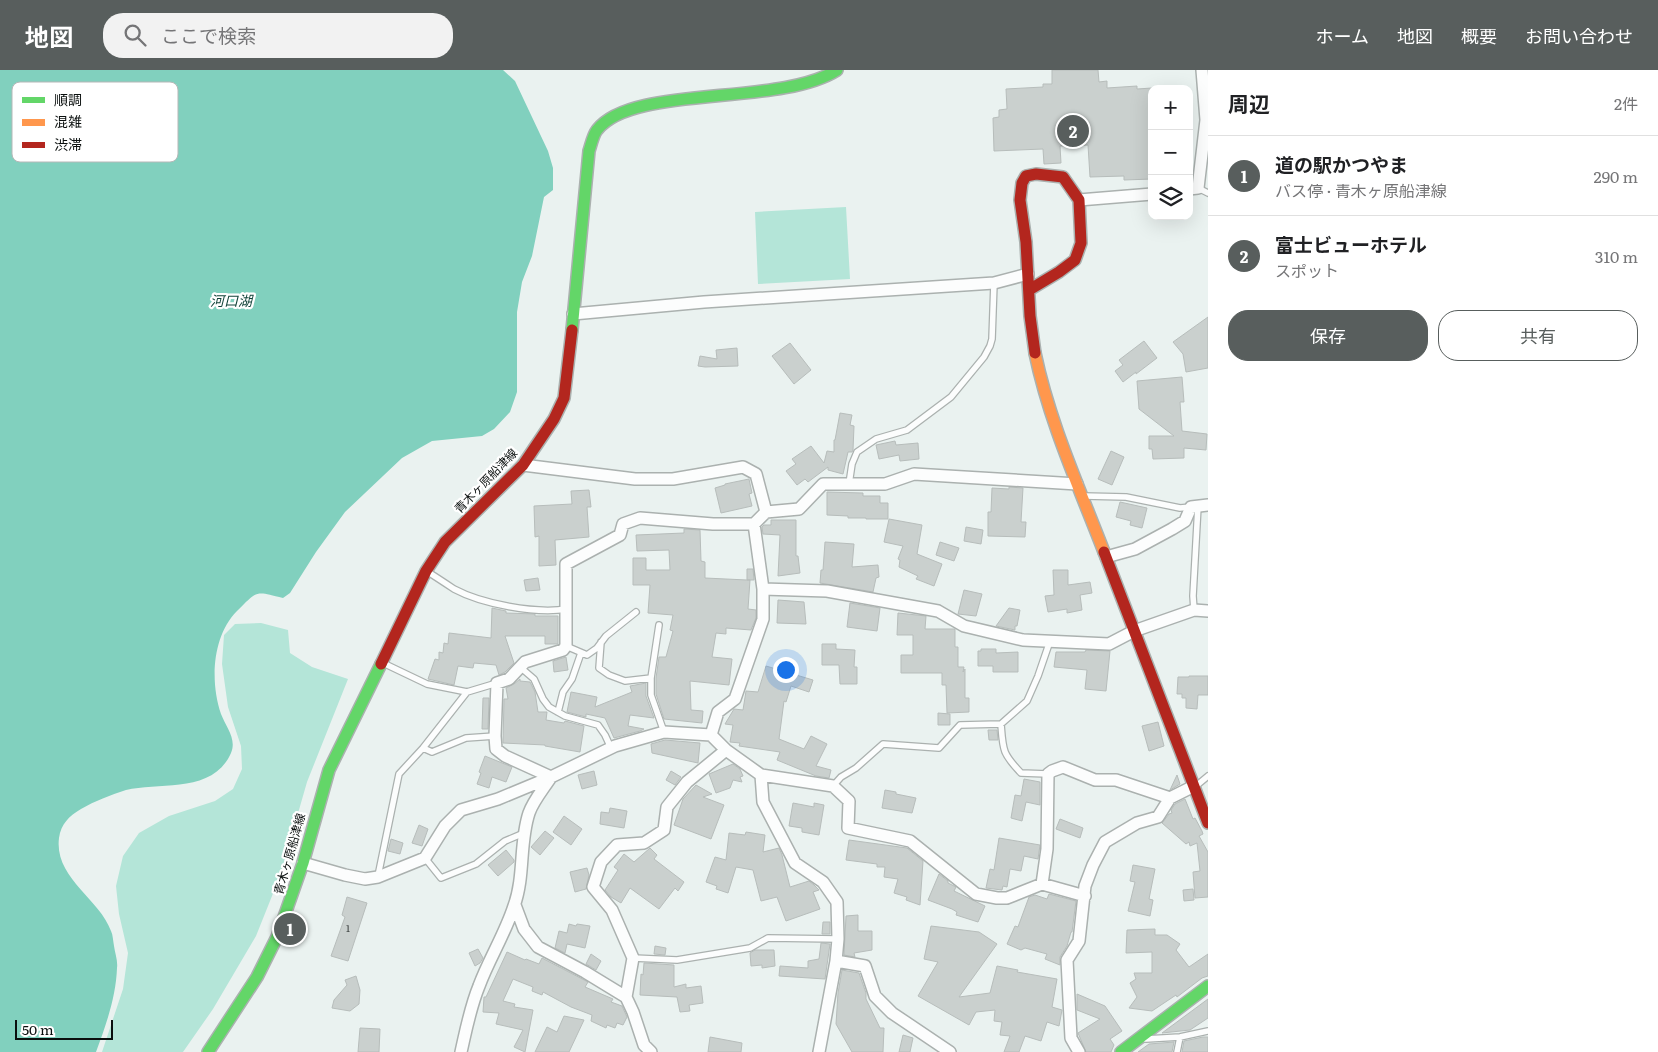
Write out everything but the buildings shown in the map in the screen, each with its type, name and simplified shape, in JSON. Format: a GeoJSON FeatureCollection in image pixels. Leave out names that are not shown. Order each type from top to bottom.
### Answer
{"type":"FeatureCollection","features":[{"type":"Feature","properties":{"kind":"main road","name":"青木ヶ原船津線"},"geometry":{"type":"LineString","coordinates":[[208,1052],[257,978],[277,937],[303,864],[329,770],[426,570],[445,542],[523,464],[554,419],[564,398],[589,151],[597,130],[615,115],[648,104],[786,88],[826,77],[837,70]]}},
{"type":"Feature","properties":{"kind":"main road"},"geometry":{"type":"LineString","coordinates":[[1029,290],[1075,260],[1081,243],[1079,200],[1064,177],[1036,174],[1026,176],[1020,184],[1030,322],[1036,358],[1055,424],[1077,484],[1208,823]]}},
{"type":"Feature","properties":{"kind":"main road"},"geometry":{"type":"LineString","coordinates":[[1120,1052],[1208,986]]}},
{"type":"Feature","properties":{"kind":"street"},"geometry":{"type":"LineString","coordinates":[[1198,190],[1206,120],[1202,70]]}},
{"type":"Feature","properties":{"kind":"street"},"geometry":{"type":"LineString","coordinates":[[1079,200],[1148,194]]}},
{"type":"Feature","properties":{"kind":"street"},"geometry":{"type":"LineString","coordinates":[[573,314],[714,302],[994,283],[1028,274]]}},
{"type":"Feature","properties":{"kind":"street"},"geometry":{"type":"LineString","coordinates":[[523,464],[635,479],[673,479],[742,467],[756,474],[766,512]]}},
{"type":"Feature","properties":{"kind":"street"},"geometry":{"type":"LineString","coordinates":[[551,777],[505,756],[496,749],[497,683],[509,679],[524,662],[563,650],[566,646],[566,564],[620,535],[623,524],[640,518],[713,524],[754,524],[766,512],[799,509],[823,484],[885,484],[914,474],[1077,484]]}},
{"type":"Feature","properties":{"kind":"street"},"geometry":{"type":"LineString","coordinates":[[1106,557],[1135,549],[1172,529],[1185,521],[1199,506]]}},
{"type":"Feature","properties":{"kind":"street"},"geometry":{"type":"LineString","coordinates":[[711,736],[718,712],[735,699],[763,619],[763,589],[754,524]]}},
{"type":"Feature","properties":{"kind":"street"},"geometry":{"type":"LineString","coordinates":[[763,589],[827,592],[938,611],[964,626],[1023,640],[1109,644],[1134,630],[1194,610],[1208,611]]}},
{"type":"Feature","properties":{"kind":"street"},"geometry":{"type":"LineString","coordinates":[[303,864],[365,879],[378,877],[425,858],[445,826],[461,810],[498,799],[551,777],[611,748],[664,732],[711,736],[726,750],[761,774],[832,786],[849,801],[848,828],[910,841],[976,894],[1007,898],[1042,884],[1085,896]]}},
{"type":"Feature","properties":{"kind":"street"},"geometry":{"type":"LineString","coordinates":[[626,997],[633,958],[612,910],[593,887],[601,862],[617,845],[644,843],[664,830],[667,807],[687,782],[726,750]]}},
{"type":"Feature","properties":{"kind":"street"},"geometry":{"type":"LineString","coordinates":[[1042,884],[1047,849],[1048,774],[1052,771],[1063,767],[1095,780],[1116,780],[1170,798]]}},
{"type":"Feature","properties":{"kind":"street"},"geometry":{"type":"LineString","coordinates":[[761,774],[763,802],[795,863],[823,882],[837,902],[838,939],[836,961],[819,1052]]}},
{"type":"Feature","properties":{"kind":"street"},"geometry":{"type":"LineString","coordinates":[[461,1052],[471,1007],[515,905],[521,878],[524,834],[530,811],[551,777]]}},
{"type":"Feature","properties":{"kind":"street"},"geometry":{"type":"LineString","coordinates":[[1079,1052],[1071,1038],[1067,960],[1079,941],[1085,886],[1093,865],[1105,842],[1137,823],[1158,817],[1170,798],[1194,787]]}},
{"type":"Feature","properties":{"kind":"street"},"geometry":{"type":"LineString","coordinates":[[515,905],[524,929],[538,947],[626,997],[644,1045],[651,1052]]}},
{"type":"Feature","properties":{"kind":"street"},"geometry":{"type":"LineString","coordinates":[[836,961],[865,966],[875,996],[892,1013],[950,1052]]}},
{"type":"Feature","properties":{"kind":"lane"},"geometry":{"type":"LineString","coordinates":[[850,484],[852,464],[858,452],[876,440],[907,430],[922,419],[951,397],[984,357],[992,339],[994,283]]}},
{"type":"Feature","properties":{"kind":"lane"},"geometry":{"type":"LineString","coordinates":[[1082,496],[1126,497],[1180,508],[1199,506],[1193,596],[1194,610]]}},
{"type":"Feature","properties":{"kind":"lane"},"geometry":{"type":"LineString","coordinates":[[426,570],[455,589],[477,598],[510,607],[543,610],[567,608]]}},
{"type":"Feature","properties":{"kind":"lane"},"geometry":{"type":"LineString","coordinates":[[566,646],[587,655],[606,636],[636,612]]}},
{"type":"Feature","properties":{"kind":"lane"},"geometry":{"type":"LineString","coordinates":[[659,625],[650,678],[652,695],[664,732]]}},
{"type":"Feature","properties":{"kind":"lane"},"geometry":{"type":"LineString","coordinates":[[832,786],[883,744],[939,748],[960,725],[1001,724],[1027,701],[1050,641]]}},
{"type":"Feature","properties":{"kind":"lane"},"geometry":{"type":"LineString","coordinates":[[601,642],[599,668],[626,681],[650,678]]}},
{"type":"Feature","properties":{"kind":"lane"},"geometry":{"type":"LineString","coordinates":[[558,712],[563,692],[572,679],[581,652]]}},
{"type":"Feature","properties":{"kind":"lane"},"geometry":{"type":"LineString","coordinates":[[381,661],[427,684],[468,692],[497,683]]}},
{"type":"Feature","properties":{"kind":"lane"},"geometry":{"type":"LineString","coordinates":[[520,667],[534,679],[549,707],[565,716],[598,725],[611,748]]}},
{"type":"Feature","properties":{"kind":"lane"},"geometry":{"type":"LineString","coordinates":[[378,877],[399,774],[423,748],[468,692]]}},
{"type":"Feature","properties":{"kind":"lane"},"geometry":{"type":"LineString","coordinates":[[1001,724],[1003,749],[1007,758],[1020,773],[1048,774]]}},
{"type":"Feature","properties":{"kind":"lane"},"geometry":{"type":"LineString","coordinates":[[423,748],[432,752],[466,738],[495,736]]}},
{"type":"Feature","properties":{"kind":"lane"},"geometry":{"type":"LineString","coordinates":[[1194,787],[1208,776]]}},
{"type":"Feature","properties":{"kind":"lane"},"geometry":{"type":"LineString","coordinates":[[425,858],[441,878],[476,864],[505,842],[515,836],[524,834]]}},
{"type":"Feature","properties":{"kind":"lane"},"geometry":{"type":"LineString","coordinates":[[633,958],[676,960],[750,948],[768,938],[838,939]]}},
{"type":"Feature","properties":{"kind":"lane"},"geometry":{"type":"LineString","coordinates":[[1140,1038],[1180,1037],[1208,1031]]}},
{"type":"Feature","properties":{"kind":"lane"},"geometry":{"type":"LineString","coordinates":[[1177,1052],[1180,1037]]}},
{"type":"Feature","properties":{"kind":"shaded area"},"geometry":{"type":"Polygon","coordinates":[[[846,207],[850,279],[758,284],[755,212],[846,207]]]}},
{"type":"Feature","properties":{"kind":"shaded area"},"geometry":{"type":"Polygon","coordinates":[[[261,623],[288,630],[290,653],[312,667],[348,679],[307,782],[280,876],[256,936],[213,1009],[183,1052],[102,1052],[123,989],[128,953],[119,914],[116,886],[123,856],[139,833],[169,816],[215,801],[233,789],[242,769],[241,746],[228,707],[222,664],[224,635],[235,624],[261,623]]]}},
{"type":"Feature","properties":{"kind":"water","name":"河口湖"},"geometry":{"type":"Polygon","coordinates":[[[0,70],[503,70],[515,81],[548,151],[553,168],[553,190],[544,197],[532,256],[522,282],[517,312],[517,392],[510,412],[494,429],[482,436],[432,441],[402,458],[345,512],[316,552],[290,593],[283,598],[267,594],[257,594],[237,611],[222,633],[216,660],[215,688],[221,714],[233,743],[231,753],[223,766],[212,775],[199,781],[126,790],[114,794],[81,809],[69,818],[59,838],[59,852],[63,865],[105,919],[112,934],[117,960],[113,1000],[107,1021],[96,1052],[0,1052],[0,70]]]}},
{"type":"Feature","properties":{"kind":"traffic: fast"},"geometry":{"type":"LineString","coordinates":[[572,330],[589,151],[597,130],[615,116],[641,106],[780,89],[811,81],[837,70]]}},
{"type":"Feature","properties":{"kind":"traffic: fast"},"geometry":{"type":"LineString","coordinates":[[208,1052],[257,977],[277,937],[303,863],[329,770],[381,664]]}},
{"type":"Feature","properties":{"kind":"traffic: fast"},"geometry":{"type":"LineString","coordinates":[[1121,1052],[1208,986]]}},
{"type":"Feature","properties":{"kind":"traffic: slow"},"geometry":{"type":"LineString","coordinates":[[1035,353],[1056,429],[1104,552]]}},
{"type":"Feature","properties":{"kind":"traffic: jam"},"geometry":{"type":"LineString","coordinates":[[1029,290],[1075,260],[1081,243],[1079,200],[1063,177],[1036,174],[1026,176],[1022,183],[1020,200],[1026,242],[1030,316],[1035,353]]}},
{"type":"Feature","properties":{"kind":"traffic: jam"},"geometry":{"type":"LineString","coordinates":[[381,664],[426,571],[445,542],[523,465],[554,419],[564,398],[572,330]]}},
{"type":"Feature","properties":{"kind":"traffic: jam"},"geometry":{"type":"LineString","coordinates":[[1104,552],[1208,823]]}},
{"type":"Feature","properties":{"kind":"place","name":"富士ビューホテル"},"geometry":{"type":"Point","coordinates":[1073,131]}},
{"type":"Feature","properties":{"kind":"place","name":"道の駅かつやま"},"geometry":{"type":"Point","coordinates":[290,929]}}]}
